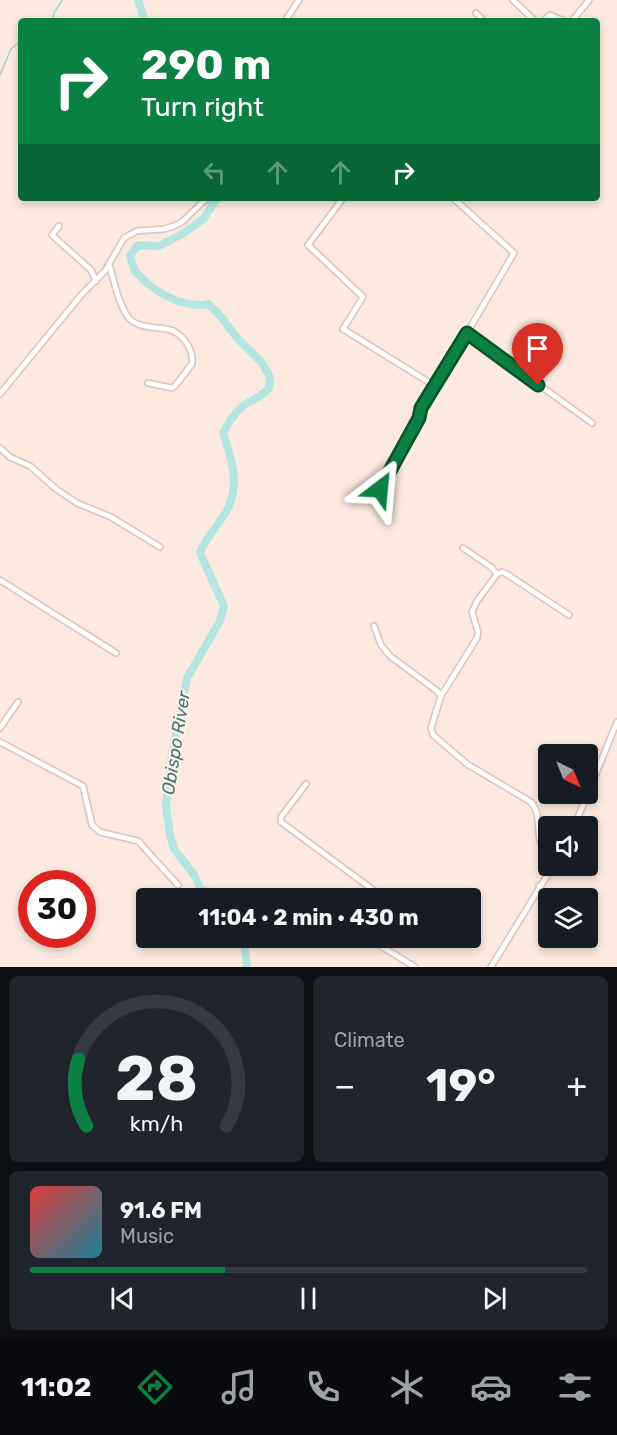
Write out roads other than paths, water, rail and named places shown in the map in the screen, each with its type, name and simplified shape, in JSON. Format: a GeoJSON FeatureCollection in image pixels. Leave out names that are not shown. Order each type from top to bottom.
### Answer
{"type":"FeatureCollection","features":[{"type":"Feature","properties":{"kind":"street"},"geometry":{"type":"LineString","coordinates":[[287,18],[299,0]]}},
{"type":"Feature","properties":{"kind":"street"},"geometry":{"type":"LineString","coordinates":[[513,0],[532,18]]}},
{"type":"Feature","properties":{"kind":"street"},"geometry":{"type":"LineString","coordinates":[[574,18],[589,0]]}},
{"type":"Feature","properties":{"kind":"street"},"geometry":{"type":"LineString","coordinates":[[476,14],[481,18]]}},
{"type":"Feature","properties":{"kind":"street"},"geometry":{"type":"LineString","coordinates":[[0,394],[82,294],[96,281],[129,234],[144,230],[164,230],[174,226],[203,201]]}},
{"type":"Feature","properties":{"kind":"street"},"geometry":{"type":"LineString","coordinates":[[341,201],[308,244],[363,297],[343,329],[435,386]]}},
{"type":"Feature","properties":{"kind":"street"},"geometry":{"type":"LineString","coordinates":[[380,489],[419,418],[421,408],[514,252],[456,201]]}},
{"type":"Feature","properties":{"kind":"street"},"geometry":{"type":"LineString","coordinates":[[58,226],[52,235],[91,270],[96,281]]}},
{"type":"Feature","properties":{"kind":"street"},"geometry":{"type":"LineString","coordinates":[[109,264],[129,317],[150,328],[173,332],[189,346],[192,364],[175,386],[172,388],[148,383]]}},
{"type":"Feature","properties":{"kind":"street"},"geometry":{"type":"LineString","coordinates":[[467,333],[592,423]]}},
{"type":"Feature","properties":{"kind":"street"},"geometry":{"type":"LineString","coordinates":[[0,448],[30,466],[56,489],[77,503],[111,517],[160,547]]}},
{"type":"Feature","properties":{"kind":"street"},"geometry":{"type":"LineString","coordinates":[[463,548],[491,567],[497,574]]}},
{"type":"Feature","properties":{"kind":"street"},"geometry":{"type":"LineString","coordinates":[[538,833],[538,814],[531,802],[467,764],[433,735],[431,728],[441,696],[477,638],[478,632],[472,612],[477,601],[497,574],[506,573],[569,615]]}},
{"type":"Feature","properties":{"kind":"street"},"geometry":{"type":"LineString","coordinates":[[0,580],[116,653]]}},
{"type":"Feature","properties":{"kind":"street"},"geometry":{"type":"LineString","coordinates":[[374,626],[381,645],[390,656],[437,690],[441,696]]}},
{"type":"Feature","properties":{"kind":"street"},"geometry":{"type":"LineString","coordinates":[[0,728],[18,702]]}},
{"type":"Feature","properties":{"kind":"street"},"geometry":{"type":"LineString","coordinates":[[598,769],[617,722]]}},
{"type":"Feature","properties":{"kind":"street"},"geometry":{"type":"LineString","coordinates":[[0,742],[83,786],[92,825],[99,832],[138,841],[178,885]]}},
{"type":"Feature","properties":{"kind":"street"},"geometry":{"type":"LineString","coordinates":[[306,784],[281,817],[281,822],[371,888]]}},
{"type":"Feature","properties":{"kind":"street"},"geometry":{"type":"LineString","coordinates":[[491,967],[546,876]]}},
{"type":"Feature","properties":{"kind":"street"},"geometry":{"type":"LineString","coordinates":[[384,948],[416,967]]}},
{"type":"Feature","properties":{"kind":"waterway"},"geometry":{"type":"LineString","coordinates":[[53,18],[62,0]]}},
{"type":"Feature","properties":{"kind":"waterway","name":"Obispo River"},"geometry":{"type":"LineString","coordinates":[[138,0],[144,18]]}},
{"type":"Feature","properties":{"kind":"waterway"},"geometry":{"type":"LineString","coordinates":[[0,75],[11,49],[18,43]]}},
{"type":"Feature","properties":{"kind":"waterway","name":"Obispo River"},"geometry":{"type":"LineString","coordinates":[[200,888],[195,876],[174,849],[170,835],[166,806],[171,760],[187,678],[220,621],[224,606],[200,553],[232,499],[233,470],[223,433],[240,408],[269,388],[270,377],[262,363],[208,304],[189,304],[169,298],[151,287],[136,271],[130,256],[138,245],[159,246],[184,233],[204,218],[215,201]]}},
{"type":"Feature","properties":{"kind":"waterway","name":"Obispo River"},"geometry":{"type":"LineString","coordinates":[[245,948],[247,967]]}}]}
